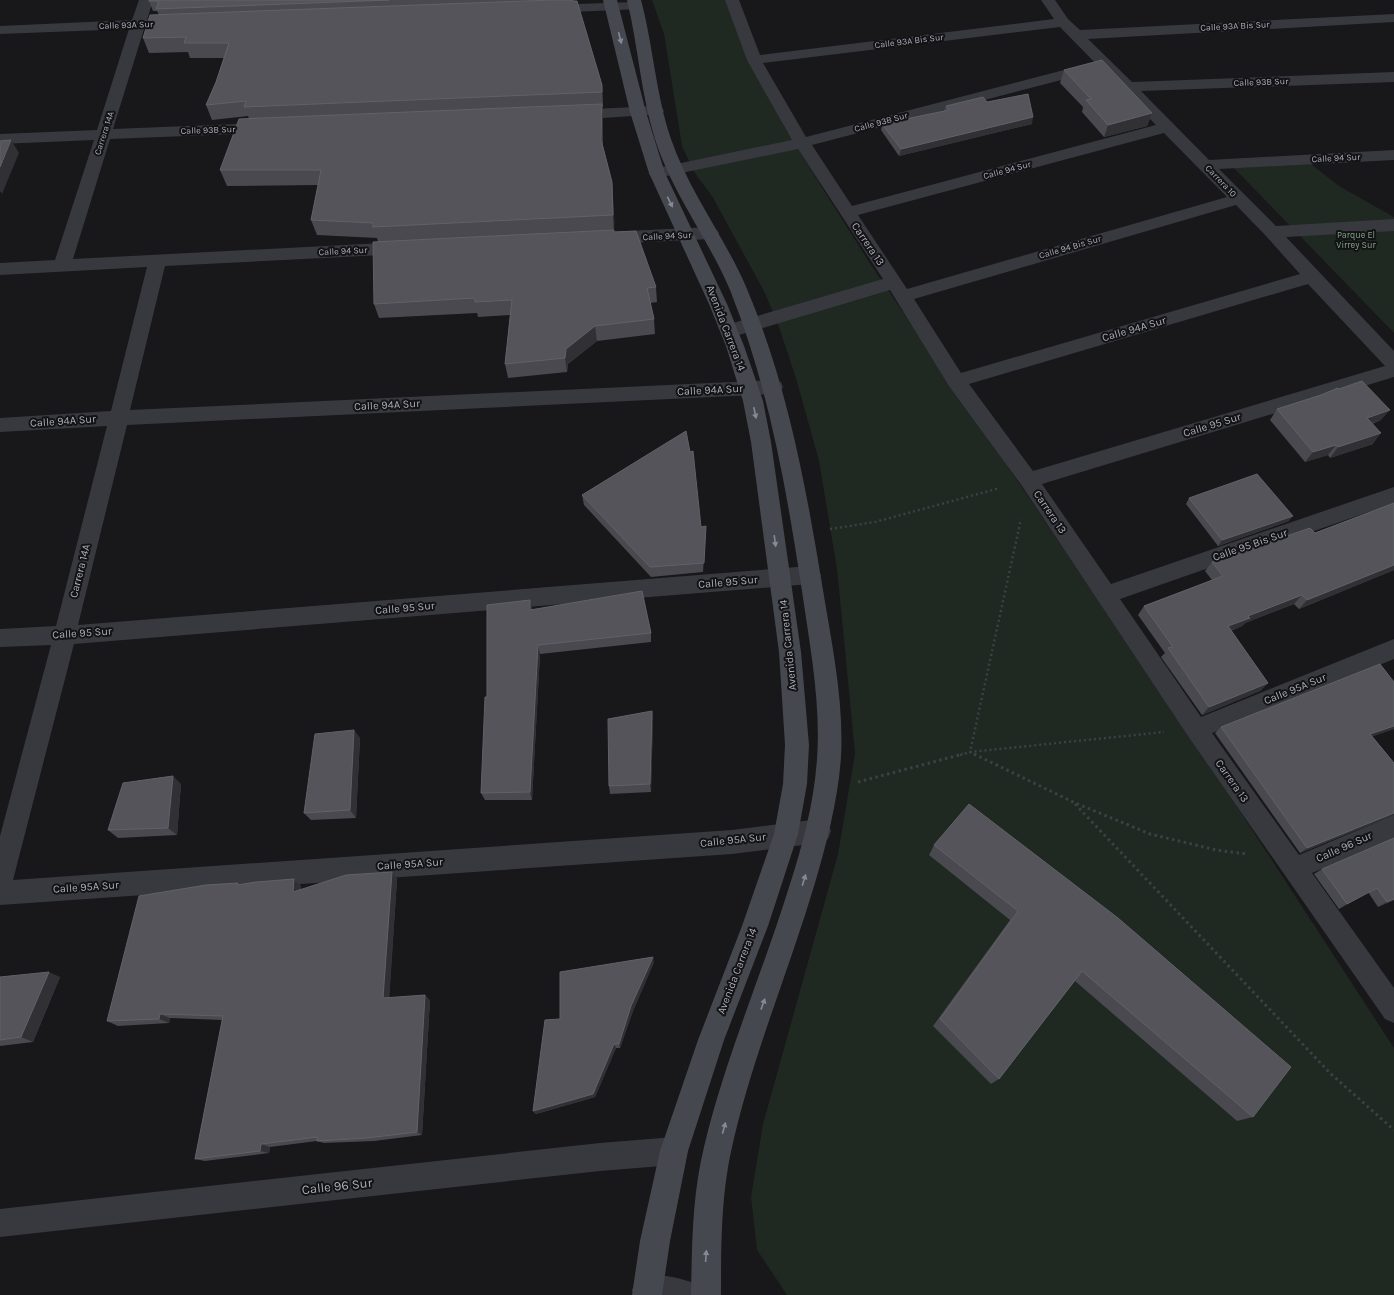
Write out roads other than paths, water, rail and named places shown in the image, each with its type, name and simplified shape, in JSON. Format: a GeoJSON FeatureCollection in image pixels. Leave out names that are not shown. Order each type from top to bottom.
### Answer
{"type":"FeatureCollection","features":[{"type":"Feature","properties":{"kind":"main road","name":"Avenida Carrera 14"},"geometry":{"type":"LineString","coordinates":[[611,3],[686,234],[729,331],[749,389],[762,442],[790,652],[797,744],[795,784],[786,834],[755,926],[708,1048],[674,1151],[662,1203],[647,1292]]}},
{"type":"Feature","properties":{"kind":"main road","name":"Avenida Carrera 14"},"geometry":{"type":"LineString","coordinates":[[634,3],[647,112]]}},
{"type":"Feature","properties":{"kind":"main road","name":"Avenida Carrera 14"},"geometry":{"type":"LineString","coordinates":[[666,171],[710,233],[731,274],[764,354],[774,387],[783,425],[810,575],[825,670],[829,712],[828,758],[819,831],[785,942],[747,1050],[718,1150],[710,1212],[706,1260],[706,1295]]}},
{"type":"Feature","properties":{"kind":"street","name":"Carrera 14A"},"geometry":{"type":"LineString","coordinates":[[62,266],[146,0]]}},
{"type":"Feature","properties":{"kind":"street","name":"Carrera 13"},"geometry":{"type":"LineString","coordinates":[[732,0],[754,60],[802,143],[898,289],[956,381],[1029,480],[1196,729],[1394,1010]]}},
{"type":"Feature","properties":{"kind":"street","name":"Carrera 10"},"geometry":{"type":"LineString","coordinates":[[1048,0],[1063,22],[1075,35],[1272,232],[1312,277],[1394,363]]}},
{"type":"Feature","properties":{"kind":"street"},"geometry":{"type":"LineString","coordinates":[[536,9],[611,3],[634,3]]}},
{"type":"Feature","properties":{"kind":"street","name":"Calle 93A Bis Sur"},"geometry":{"type":"LineString","coordinates":[[1075,35],[1394,18]]}},
{"type":"Feature","properties":{"kind":"street","name":"Calle 93A Sur"},"geometry":{"type":"LineString","coordinates":[[0,30],[194,22]]}},
{"type":"Feature","properties":{"kind":"street","name":"Calle 93A Bis Sur"},"geometry":{"type":"LineString","coordinates":[[754,60],[1063,22]]}},
{"type":"Feature","properties":{"kind":"street","name":"Calle 93B Sur"},"geometry":{"type":"LineString","coordinates":[[666,171],[802,143],[1104,64]]}},
{"type":"Feature","properties":{"kind":"street","name":"Calle 93B Sur"},"geometry":{"type":"LineString","coordinates":[[1127,87],[1394,77]]}},
{"type":"Feature","properties":{"kind":"street"},"geometry":{"type":"LineString","coordinates":[[561,115],[647,112]]}},
{"type":"Feature","properties":{"kind":"street","name":"Calle 93B Sur"},"geometry":{"type":"LineString","coordinates":[[0,139],[277,127]]}},
{"type":"Feature","properties":{"kind":"street","name":"Calle 94 Sur"},"geometry":{"type":"LineString","coordinates":[[847,213],[1167,127]]}},
{"type":"Feature","properties":{"kind":"street","name":"Calle 94 Sur"},"geometry":{"type":"LineString","coordinates":[[1205,165],[1394,155]]}},
{"type":"Feature","properties":{"kind":"street","name":"Calle 94 Bis Sur"},"geometry":{"type":"LineString","coordinates":[[729,331],[752,324],[898,289],[1238,199]]}},
{"type":"Feature","properties":{"kind":"street"},"geometry":{"type":"LineString","coordinates":[[1272,232],[1394,225]]}},
{"type":"Feature","properties":{"kind":"street","name":"Calle 94 Sur"},"geometry":{"type":"LineString","coordinates":[[589,239],[710,233]]}},
{"type":"Feature","properties":{"kind":"street","name":"Calle 94 Sur"},"geometry":{"type":"LineString","coordinates":[[0,269],[421,247]]}},
{"type":"Feature","properties":{"kind":"street","name":"Carrera 14A"},"geometry":{"type":"LineString","coordinates":[[0,882],[65,635],[158,260]]}},
{"type":"Feature","properties":{"kind":"street","name":"Calle 94A Sur"},"geometry":{"type":"LineString","coordinates":[[956,381],[1312,277]]}},
{"type":"Feature","properties":{"kind":"street","name":"Calle 95 Sur"},"geometry":{"type":"LineString","coordinates":[[1029,480],[1394,370]]}},
{"type":"Feature","properties":{"kind":"street","name":"Calle 94A Sur"},"geometry":{"type":"LineString","coordinates":[[0,425],[118,418],[774,387]]}},
{"type":"Feature","properties":{"kind":"street","name":"Calle 95 Bis Sur"},"geometry":{"type":"LineString","coordinates":[[1105,595],[1394,495]]}},
{"type":"Feature","properties":{"kind":"street","name":"Calle 95 Sur"},"geometry":{"type":"LineString","coordinates":[[0,638],[65,635],[810,575]]}},
{"type":"Feature","properties":{"kind":"street","name":"Calle 95A Sur"},"geometry":{"type":"LineString","coordinates":[[1196,729],[1394,649]]}},
{"type":"Feature","properties":{"kind":"street","name":"Calle 96 Sur"},"geometry":{"type":"LineString","coordinates":[[1294,869],[1394,826]]}},
{"type":"Feature","properties":{"kind":"street","name":"Calle 95A Sur"},"geometry":{"type":"LineString","coordinates":[[0,893],[732,842],[819,831]]}},
{"type":"Feature","properties":{"kind":"street","name":"Calle 96 Sur"},"geometry":{"type":"LineString","coordinates":[[0,1223],[600,1157],[674,1151]]}},
{"type":"Feature","properties":{"kind":"street"},"geometry":{"type":"LineString","coordinates":[[647,1292],[667,1290],[685,1295]]}},
{"type":"Feature","properties":{"kind":"park label","name":"Parque El Virrey Sur"},"geometry":{"type":"Point","coordinates":[1356,240]}}]}
